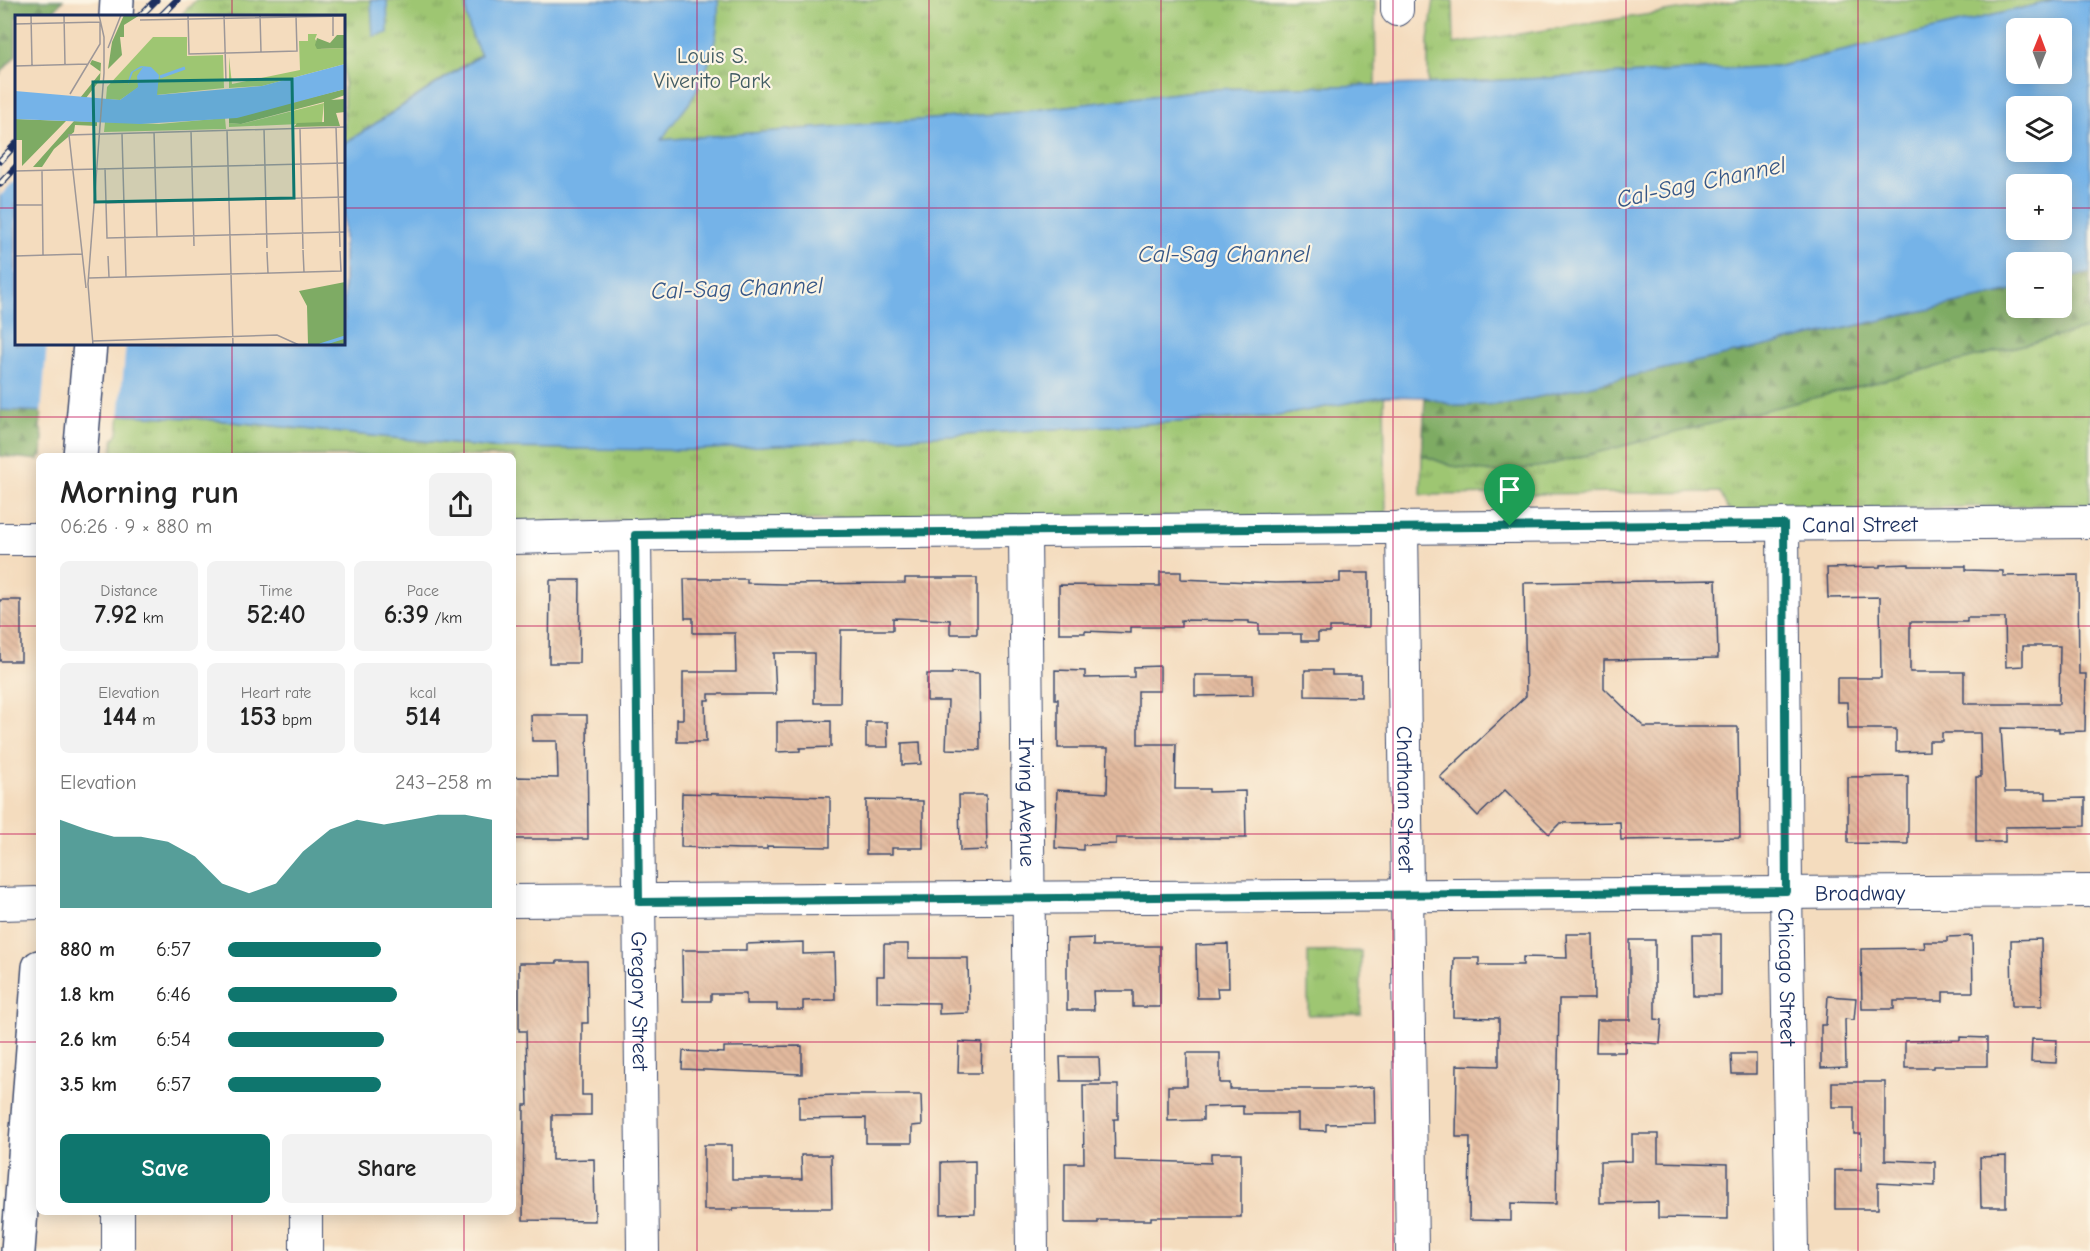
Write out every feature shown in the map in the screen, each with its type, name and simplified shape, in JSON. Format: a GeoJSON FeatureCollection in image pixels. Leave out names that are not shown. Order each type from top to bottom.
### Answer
{"type":"FeatureCollection","features":[{"type":"Feature","properties":{"kind":"main road"},"geometry":{"type":"LineString","coordinates":[[116,15],[117,0]]}},
{"type":"Feature","properties":{"kind":"main road"},"geometry":{"type":"LineString","coordinates":[[81,453],[90,345]]}},
{"type":"Feature","properties":{"kind":"main road"},"geometry":{"type":"LineString","coordinates":[[18,1251],[36,1003]]}},
{"type":"Feature","properties":{"kind":"street","name":"Canal Street"},"geometry":{"type":"LineString","coordinates":[[516,538],[1402,527],[2090,522]]}},
{"type":"Feature","properties":{"kind":"street","name":"Chicago Street"},"geometry":{"type":"LineString","coordinates":[[1784,524],[1786,891],[1792,1251]]}},
{"type":"Feature","properties":{"kind":"street","name":"Chatham Street"},"geometry":{"type":"LineString","coordinates":[[1402,527],[1412,1251]]}},
{"type":"Feature","properties":{"kind":"street","name":"Irving Avenue"},"geometry":{"type":"LineString","coordinates":[[1025,532],[1032,1251]]}},
{"type":"Feature","properties":{"kind":"street","name":"Gregory Street"},"geometry":{"type":"LineString","coordinates":[[635,535],[643,1251]]}},
{"type":"Feature","properties":{"kind":"street"},"geometry":{"type":"LineString","coordinates":[[0,539],[36,539]]}},
{"type":"Feature","properties":{"kind":"street","name":"Broadway"},"geometry":{"type":"LineString","coordinates":[[516,901],[1030,899],[1786,891],[2090,891]]}},
{"type":"Feature","properties":{"kind":"street"},"geometry":{"type":"LineString","coordinates":[[0,904],[36,903]]}},
{"type":"Feature","properties":{"kind":"street"},"geometry":{"type":"LineString","coordinates":[[118,1215],[118,1251]]}},
{"type":"Feature","properties":{"kind":"street"},"geometry":{"type":"LineString","coordinates":[[306,1215],[306,1251]]}},
{"type":"Feature","properties":{"kind":"green space"},"geometry":{"type":"Polygon","coordinates":[[[0,0],[63,0],[50,15],[15,15],[15,56],[0,74],[0,0]]]}},
{"type":"Feature","properties":{"kind":"green space"},"geometry":{"type":"Polygon","coordinates":[[[196,0],[467,0],[468,21],[481,54],[345,143],[345,15],[181,15],[196,0]]]}},
{"type":"Feature","properties":{"kind":"green space","name":"Louis S. Viverito Park"},"geometry":{"type":"Polygon","coordinates":[[[621,0],[1375,0],[1376,85],[1211,89],[1009,113],[661,140],[672,124],[621,0]]]}},
{"type":"Feature","properties":{"kind":"green space"},"geometry":{"type":"Polygon","coordinates":[[[1434,0],[1453,0],[1454,44],[1743,0],[2056,0],[1780,66],[1428,84],[1428,41],[1434,0]]]}},
{"type":"Feature","properties":{"kind":"green space"},"geometry":{"type":"Polygon","coordinates":[[[2090,273],[2090,328],[1544,466],[1498,473],[1452,466],[1422,455],[1425,397],[1456,406],[1507,404],[2006,292],[2006,318],[2072,318],[2072,277],[2090,273]]]}},
{"type":"Feature","properties":{"kind":"green space"},"geometry":{"type":"Polygon","coordinates":[[[2090,328],[2090,504],[1734,512],[1727,508],[1720,492],[1421,495],[1422,455],[1452,466],[1544,466],[2090,328]]]}},
{"type":"Feature","properties":{"kind":"green space"},"geometry":{"type":"Polygon","coordinates":[[[1384,396],[1386,516],[516,522],[516,453],[112,453],[113,440],[118,433],[120,415],[194,418],[493,448],[691,450],[1278,416],[1384,396]]]}},
{"type":"Feature","properties":{"kind":"green space"},"geometry":{"type":"Polygon","coordinates":[[[0,410],[42,411],[40,427],[43,436],[42,453],[36,453],[36,460],[0,456],[0,410]]]}},
{"type":"Feature","properties":{"kind":"green space"},"geometry":{"type":"Polygon","coordinates":[[[1361,951],[1361,1014],[1308,1015],[1308,952],[1361,951]]]}},
{"type":"Feature","properties":{"kind":"water"},"geometry":{"type":"Polygon","coordinates":[[[371,0],[387,0],[388,33],[373,36],[371,0]]]}},
{"type":"Feature","properties":{"kind":"water","name":"Cal-Sag Channel"},"geometry":{"type":"Polygon","coordinates":[[[467,0],[718,0],[717,27],[708,66],[690,102],[662,140],[1009,113],[1211,89],[1428,84],[1780,66],[2056,0],[2090,0],[2090,273],[2072,277],[2072,252],[2006,252],[2006,292],[1507,404],[1456,406],[1425,397],[1384,396],[1278,416],[691,450],[493,448],[194,418],[0,410],[0,168],[15,169],[15,345],[345,345],[345,143],[481,55],[470,28],[467,0]]]}},
{"type":"Feature","properties":{"kind":"pier"},"geometry":{"type":"Polygon","coordinates":[[[0,165],[15,166],[15,180],[0,196],[0,165]]]}},
{"type":"Feature","properties":{"kind":"pier"},"geometry":{"type":"Polygon","coordinates":[[[47,345],[126,345],[119,418],[41,414],[47,345]]]}},
{"type":"Feature","properties":{"kind":"building"},"geometry":{"type":"Polygon","coordinates":[[[1880,565],[1966,566],[1966,570],[2003,571],[2003,576],[2078,575],[2079,674],[2086,674],[2085,731],[2059,732],[2059,729],[2001,728],[2005,792],[2046,792],[2046,799],[2085,798],[2085,826],[2005,827],[2005,842],[1976,842],[1976,777],[1981,777],[1980,733],[1942,733],[1942,741],[1929,741],[1929,751],[1896,752],[1896,729],[1848,729],[1847,702],[1837,702],[1837,678],[1881,678],[1880,597],[1828,598],[1827,568],[1880,567],[1880,565]],[[1967,618],[1967,622],[1910,622],[1910,672],[1964,672],[1964,704],[2059,704],[2060,646],[2023,646],[2023,666],[2006,667],[2005,618],[1967,618]]]}},
{"type":"Feature","properties":{"kind":"building"},"geometry":{"type":"Polygon","coordinates":[[[1160,572],[1181,572],[1181,579],[1275,583],[1340,582],[1340,573],[1369,573],[1369,627],[1330,627],[1330,633],[1318,633],[1318,641],[1301,641],[1301,634],[1259,634],[1259,624],[1249,623],[1249,621],[1181,620],[1181,627],[1130,627],[1130,633],[1085,631],[1085,633],[1059,633],[1059,585],[1160,586],[1160,572]]]}},
{"type":"Feature","properties":{"kind":"building"},"geometry":{"type":"Polygon","coordinates":[[[905,578],[977,578],[977,634],[950,634],[950,620],[893,618],[893,630],[841,630],[840,703],[814,703],[814,653],[774,653],[776,694],[709,694],[709,700],[705,700],[706,742],[677,742],[677,719],[683,719],[683,672],[736,672],[735,633],[693,633],[693,618],[685,618],[684,579],[747,579],[747,583],[783,584],[905,583],[905,578]]]}},
{"type":"Feature","properties":{"kind":"building"},"geometry":{"type":"Polygon","coordinates":[[[550,580],[580,580],[579,663],[549,663],[550,580]]]}},
{"type":"Feature","properties":{"kind":"building"},"geometry":{"type":"Polygon","coordinates":[[[1716,580],[1718,658],[1604,660],[1604,688],[1644,727],[1738,727],[1740,838],[1621,840],[1620,822],[1560,823],[1549,834],[1505,790],[1478,816],[1440,777],[1526,696],[1524,583],[1716,580]]]}},
{"type":"Feature","properties":{"kind":"building"},"geometry":{"type":"Polygon","coordinates":[[[0,600],[21,600],[21,661],[0,661],[0,600]]]}},
{"type":"Feature","properties":{"kind":"building"},"geometry":{"type":"Polygon","coordinates":[[[1160,666],[1160,691],[1138,691],[1138,744],[1176,744],[1175,789],[1209,789],[1209,792],[1245,791],[1246,838],[1116,838],[1116,844],[1083,845],[1083,850],[1055,848],[1057,790],[1107,793],[1108,748],[1058,748],[1058,699],[1055,699],[1055,670],[1085,671],[1085,678],[1134,677],[1134,667],[1160,666]]]}},
{"type":"Feature","properties":{"kind":"building"},"geometry":{"type":"Polygon","coordinates":[[[1305,670],[1332,670],[1332,675],[1361,675],[1361,697],[1305,696],[1305,670]]]}},
{"type":"Feature","properties":{"kind":"building"},"geometry":{"type":"Polygon","coordinates":[[[952,672],[979,673],[980,750],[946,749],[948,701],[927,701],[927,674],[952,674],[952,672]]]}},
{"type":"Feature","properties":{"kind":"building"},"geometry":{"type":"Polygon","coordinates":[[[1195,675],[1253,675],[1253,695],[1195,696],[1195,675]]]}},
{"type":"Feature","properties":{"kind":"building"},"geometry":{"type":"Polygon","coordinates":[[[531,715],[587,715],[588,839],[516,839],[516,777],[558,778],[557,741],[532,741],[531,715]]]}},
{"type":"Feature","properties":{"kind":"building"},"geometry":{"type":"Polygon","coordinates":[[[831,721],[831,747],[800,748],[800,751],[777,752],[777,722],[831,721]]]}},
{"type":"Feature","properties":{"kind":"building"},"geometry":{"type":"Polygon","coordinates":[[[866,722],[887,722],[888,747],[866,747],[866,722]]]}},
{"type":"Feature","properties":{"kind":"building"},"geometry":{"type":"Polygon","coordinates":[[[920,742],[921,764],[902,765],[902,743],[920,742]]]}},
{"type":"Feature","properties":{"kind":"building"},"geometry":{"type":"Polygon","coordinates":[[[1908,776],[1908,844],[1848,843],[1848,777],[1908,776]]]}},
{"type":"Feature","properties":{"kind":"building"},"geometry":{"type":"Polygon","coordinates":[[[682,793],[830,797],[830,847],[767,846],[767,849],[740,849],[681,847],[682,793]]]}},
{"type":"Feature","properties":{"kind":"building"},"geometry":{"type":"Polygon","coordinates":[[[959,795],[986,795],[987,850],[960,851],[959,795]]]}},
{"type":"Feature","properties":{"kind":"building"},"geometry":{"type":"Polygon","coordinates":[[[866,800],[923,801],[923,848],[892,848],[892,854],[866,854],[866,800]]]}},
{"type":"Feature","properties":{"kind":"building"},"geometry":{"type":"Polygon","coordinates":[[[1566,934],[1593,934],[1594,999],[1559,999],[1556,1204],[1511,1203],[1511,1221],[1469,1220],[1470,1137],[1456,1137],[1457,1065],[1499,1066],[1499,1018],[1453,1017],[1454,958],[1479,958],[1479,965],[1523,965],[1523,957],[1567,958],[1566,934]]]}},
{"type":"Feature","properties":{"kind":"building"},"geometry":{"type":"Polygon","coordinates":[[[1693,934],[1721,934],[1721,995],[1694,995],[1693,934]]]}},
{"type":"Feature","properties":{"kind":"building"},"geometry":{"type":"Polygon","coordinates":[[[1972,936],[1973,992],[1943,992],[1943,1001],[1894,1001],[1894,1009],[1862,1009],[1861,949],[1925,948],[1924,942],[1947,942],[1947,937],[1972,936]]]}},
{"type":"Feature","properties":{"kind":"building"},"geometry":{"type":"Polygon","coordinates":[[[1093,938],[1093,946],[1160,946],[1160,1007],[1133,1007],[1133,991],[1093,991],[1094,1010],[1067,1010],[1067,939],[1093,938]]]}},
{"type":"Feature","properties":{"kind":"building"},"geometry":{"type":"Polygon","coordinates":[[[2041,939],[2042,1006],[2012,1006],[2011,940],[2041,939]]]}},
{"type":"Feature","properties":{"kind":"building"},"geometry":{"type":"Polygon","coordinates":[[[1630,940],[1655,940],[1655,1019],[1662,1020],[1660,1044],[1625,1041],[1625,1052],[1596,1052],[1597,1020],[1630,1020],[1630,940]]]}},
{"type":"Feature","properties":{"kind":"building"},"geometry":{"type":"Polygon","coordinates":[[[803,942],[803,954],[834,953],[835,1000],[803,1001],[803,1010],[777,1010],[777,1004],[746,1004],[746,994],[711,994],[711,1001],[683,1001],[682,950],[746,950],[746,944],[803,942]]]}},
{"type":"Feature","properties":{"kind":"building"},"geometry":{"type":"Polygon","coordinates":[[[884,944],[908,944],[908,958],[968,958],[969,1013],[939,1014],[939,1003],[877,1002],[877,976],[884,976],[884,944]]]}},
{"type":"Feature","properties":{"kind":"building"},"geometry":{"type":"Polygon","coordinates":[[[1228,944],[1229,988],[1217,988],[1218,998],[1197,998],[1196,945],[1228,944]]]}},
{"type":"Feature","properties":{"kind":"building"},"geometry":{"type":"Polygon","coordinates":[[[557,961],[587,961],[588,1023],[582,1023],[582,1095],[591,1095],[591,1115],[552,1115],[552,1160],[594,1159],[595,1221],[523,1220],[524,1105],[528,1105],[526,1031],[519,1031],[519,963],[557,963],[557,961]]]}},
{"type":"Feature","properties":{"kind":"building"},"geometry":{"type":"Polygon","coordinates":[[[1828,996],[1856,998],[1854,1020],[1845,1019],[1846,1067],[1821,1068],[1821,1025],[1826,1025],[1828,996]]]}},
{"type":"Feature","properties":{"kind":"building"},"geometry":{"type":"Polygon","coordinates":[[[1960,1037],[1987,1038],[1987,1066],[1905,1068],[1905,1041],[1960,1040],[1960,1037]]]}},
{"type":"Feature","properties":{"kind":"building"},"geometry":{"type":"Polygon","coordinates":[[[2032,1039],[2057,1040],[2056,1063],[2031,1062],[2032,1039]]]}},
{"type":"Feature","properties":{"kind":"building"},"geometry":{"type":"Polygon","coordinates":[[[959,1042],[982,1043],[981,1073],[958,1073],[959,1042]]]}},
{"type":"Feature","properties":{"kind":"building"},"geometry":{"type":"Polygon","coordinates":[[[802,1046],[802,1074],[682,1069],[683,1051],[724,1053],[724,1047],[802,1046]]]}},
{"type":"Feature","properties":{"kind":"building"},"geometry":{"type":"Polygon","coordinates":[[[1187,1053],[1220,1053],[1220,1083],[1230,1083],[1230,1089],[1374,1087],[1375,1123],[1326,1124],[1326,1131],[1298,1130],[1298,1114],[1243,1114],[1243,1106],[1203,1107],[1203,1120],[1168,1121],[1168,1086],[1187,1086],[1187,1053]]]}},
{"type":"Feature","properties":{"kind":"building"},"geometry":{"type":"Polygon","coordinates":[[[1731,1054],[1756,1054],[1756,1074],[1732,1074],[1731,1054]]]}},
{"type":"Feature","properties":{"kind":"building"},"geometry":{"type":"Polygon","coordinates":[[[1060,1057],[1099,1057],[1100,1081],[1061,1081],[1060,1057]]]}},
{"type":"Feature","properties":{"kind":"building"},"geometry":{"type":"Polygon","coordinates":[[[1832,1082],[1885,1082],[1885,1160],[1935,1162],[1935,1186],[1878,1183],[1878,1209],[1835,1209],[1835,1170],[1861,1170],[1861,1134],[1854,1134],[1854,1107],[1832,1107],[1832,1082]]]}},
{"type":"Feature","properties":{"kind":"building"},"geometry":{"type":"Polygon","coordinates":[[[1083,1085],[1118,1085],[1118,1119],[1114,1119],[1115,1160],[1211,1163],[1211,1153],[1241,1153],[1241,1217],[1151,1217],[1151,1220],[1098,1220],[1098,1223],[1065,1223],[1065,1163],[1084,1163],[1083,1085]]]}},
{"type":"Feature","properties":{"kind":"building"},"geometry":{"type":"Polygon","coordinates":[[[921,1095],[922,1125],[912,1126],[912,1143],[866,1143],[866,1118],[799,1119],[799,1096],[921,1095]]]}},
{"type":"Feature","properties":{"kind":"building"},"geometry":{"type":"Polygon","coordinates":[[[1632,1134],[1658,1134],[1658,1162],[1728,1164],[1728,1219],[1658,1218],[1658,1202],[1600,1203],[1600,1162],[1632,1161],[1632,1134]]]}},
{"type":"Feature","properties":{"kind":"building"},"geometry":{"type":"Polygon","coordinates":[[[704,1145],[732,1145],[732,1179],[802,1179],[801,1155],[831,1155],[832,1208],[704,1210],[704,1145]]]}},
{"type":"Feature","properties":{"kind":"building"},"geometry":{"type":"Polygon","coordinates":[[[2006,1156],[2006,1207],[1981,1207],[1980,1157],[2006,1156]]]}},
{"type":"Feature","properties":{"kind":"building"},"geometry":{"type":"Polygon","coordinates":[[[975,1161],[975,1213],[941,1214],[941,1162],[975,1161]]]}},
{"type":"Feature","properties":{"kind":"railway"},"geometry":{"type":"LineString","coordinates":[[141,15],[156,0]]}},
{"type":"Feature","properties":{"kind":"railway"},"geometry":{"type":"LineString","coordinates":[[162,15],[177,0]]}},
{"type":"Feature","properties":{"kind":"railway"},"geometry":{"type":"LineString","coordinates":[[0,161],[15,145]]}},
{"type":"Feature","properties":{"kind":"railway"},"geometry":{"type":"LineString","coordinates":[[0,184],[15,168]]}},
{"type":"Feature","properties":{"kind":"route"},"geometry":{"type":"LineString","coordinates":[[1784,524],[1786,891],[639,902],[635,535],[1510,526],[1784,524]]}}]}
